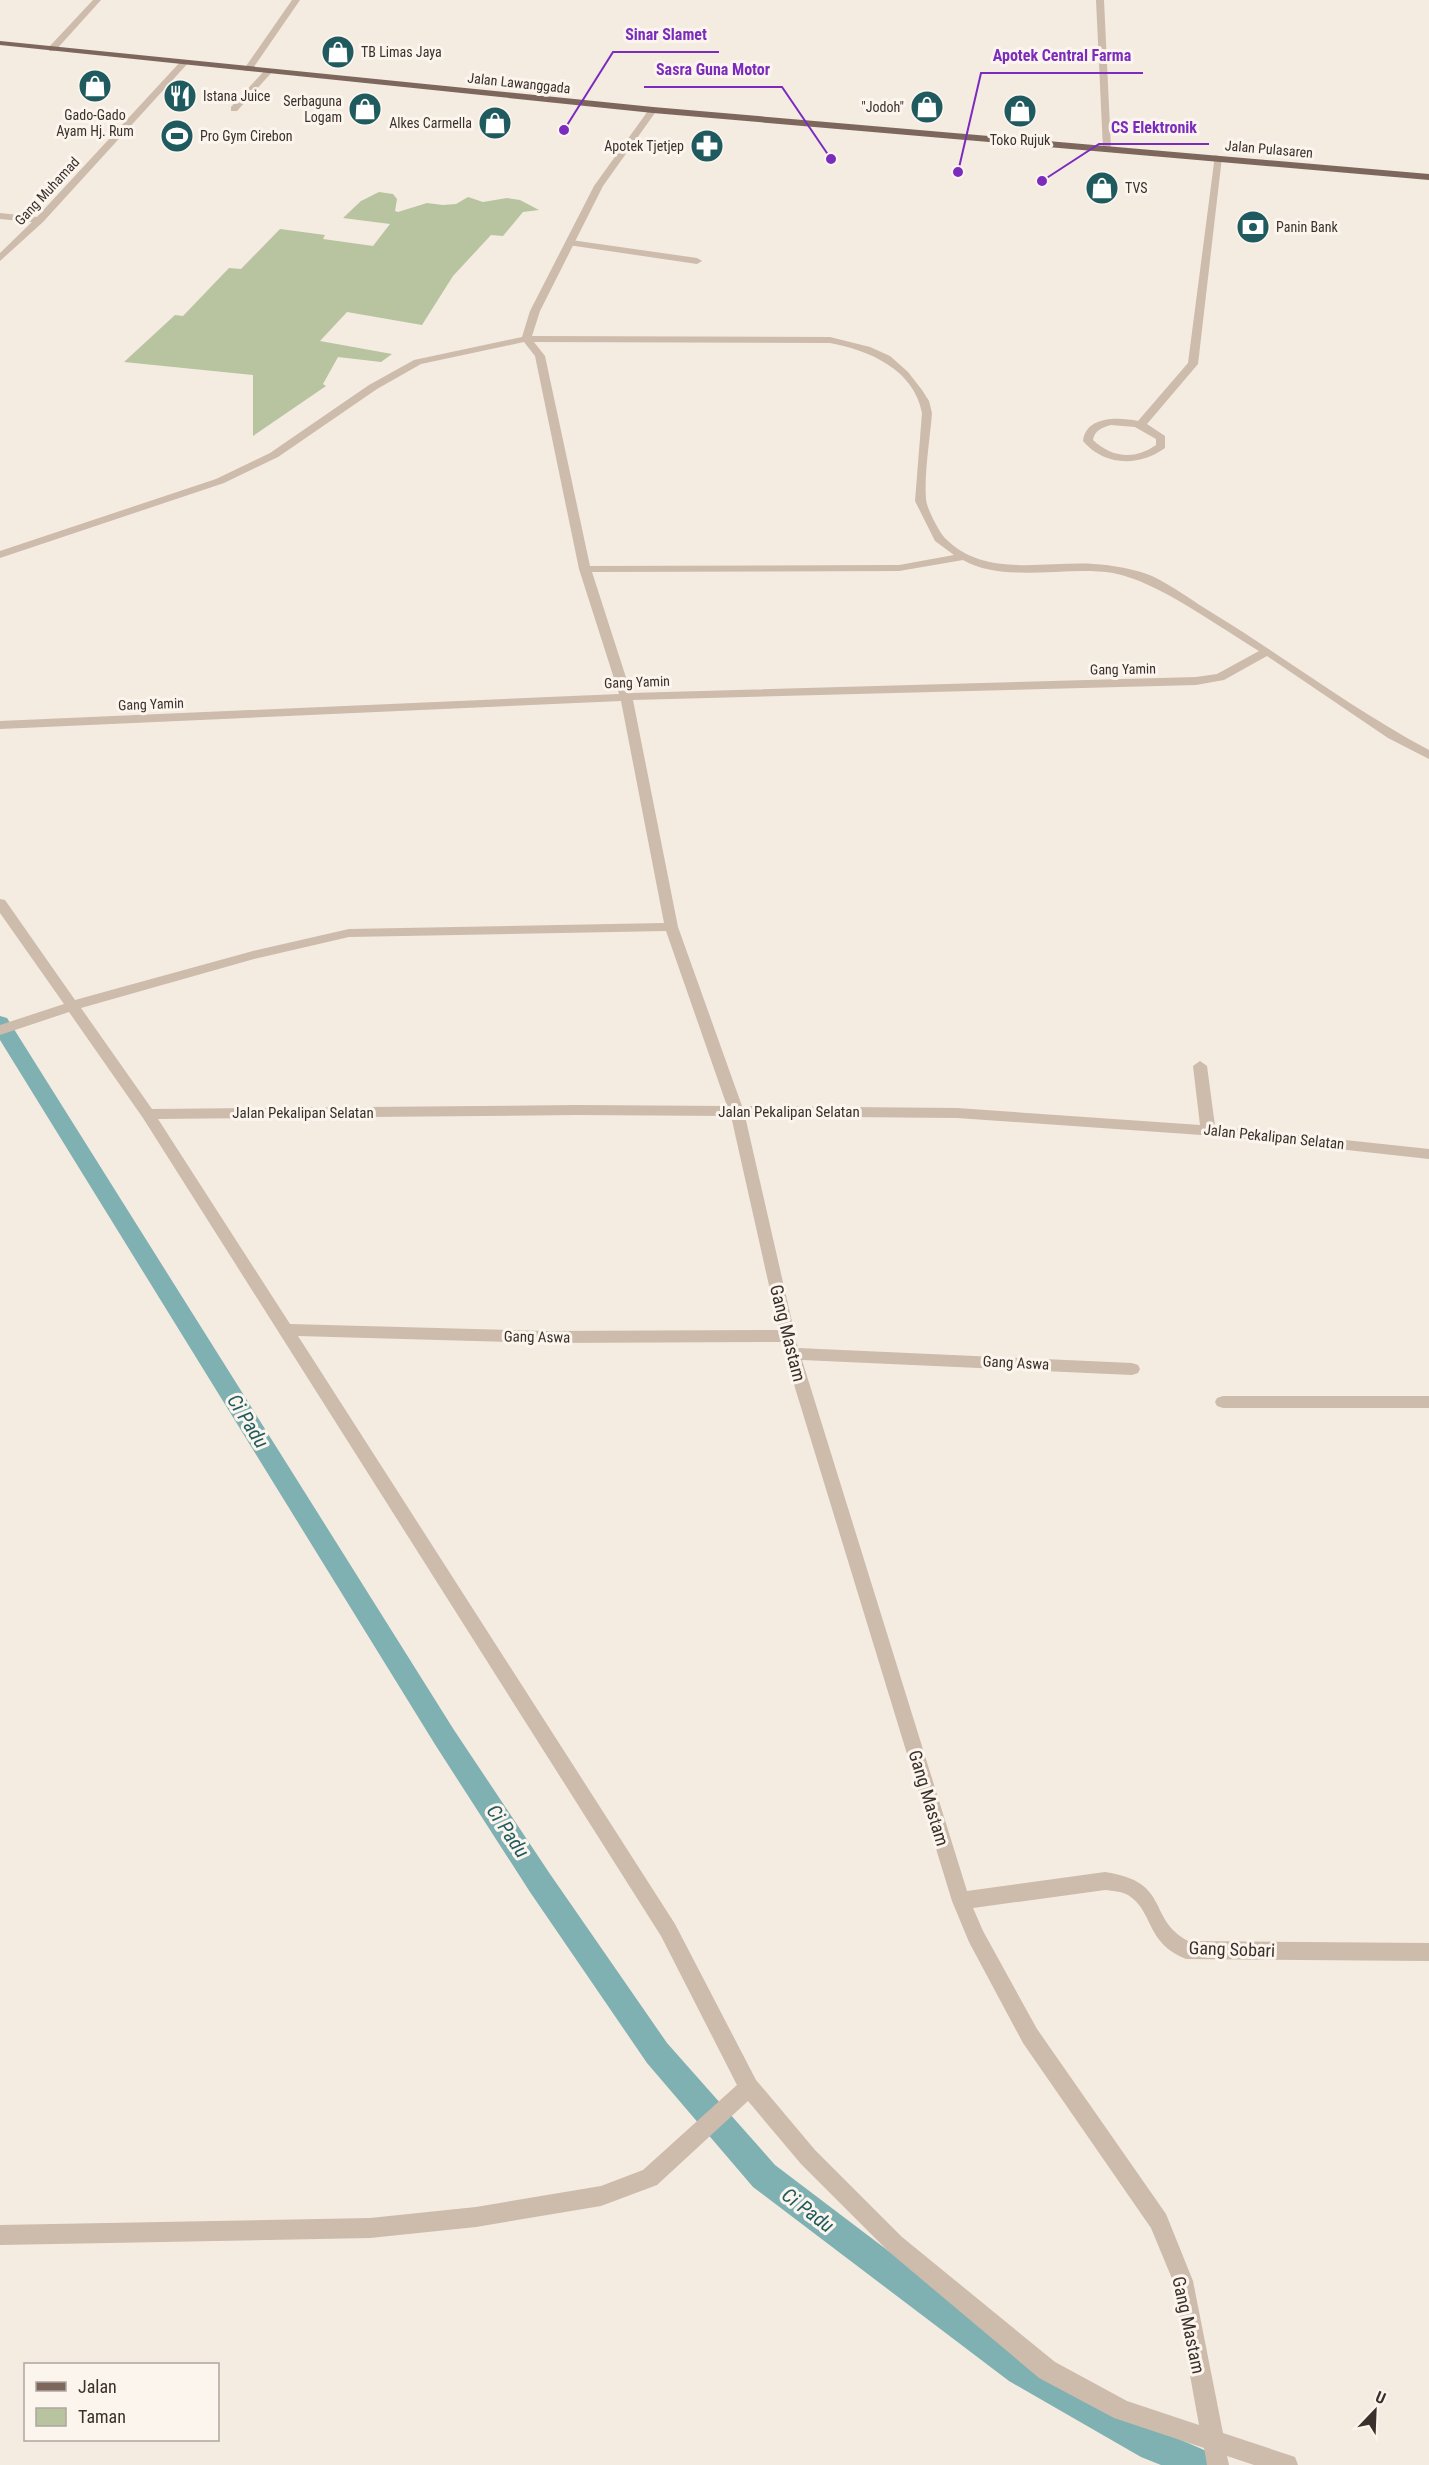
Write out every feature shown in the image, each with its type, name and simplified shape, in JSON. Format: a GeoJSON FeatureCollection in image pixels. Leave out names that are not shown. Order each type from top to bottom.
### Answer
{"type":"FeatureCollection","features":[{"type":"Feature","properties":{"kind":"main road","name":"Jalan Lawanggada"},"geometry":{"type":"LineString","coordinates":[[0,44],[653,110],[1107,149]]}},
{"type":"Feature","properties":{"kind":"main road","name":"Jalan Pulasaren"},"geometry":{"type":"LineString","coordinates":[[1107,149],[1429,177]]}},
{"type":"Feature","properties":{"kind":"street"},"geometry":{"type":"LineString","coordinates":[[52,49],[97,0]]}},
{"type":"Feature","properties":{"kind":"street"},"geometry":{"type":"LineString","coordinates":[[248,69],[296,0]]}},
{"type":"Feature","properties":{"kind":"street"},"geometry":{"type":"LineString","coordinates":[[1100,0],[1107,149]]}},
{"type":"Feature","properties":{"kind":"street","name":"Gang Muhamad"},"geometry":{"type":"LineString","coordinates":[[0,258],[40,220],[128,127],[184,62]]}},
{"type":"Feature","properties":{"kind":"street"},"geometry":{"type":"LineString","coordinates":[[234,109],[268,71]]}},
{"type":"Feature","properties":{"kind":"street"},"geometry":{"type":"LineString","coordinates":[[526,339],[535,311],[599,186],[653,110]]}},
{"type":"Feature","properties":{"kind":"street"},"geometry":{"type":"LineString","coordinates":[[1141,424],[1193,364],[1218,157]]}},
{"type":"Feature","properties":{"kind":"street"},"geometry":{"type":"LineString","coordinates":[[0,216],[40,220]]}},
{"type":"Feature","properties":{"kind":"street"},"geometry":{"type":"LineString","coordinates":[[570,243],[697,261]]}},
{"type":"Feature","properties":{"kind":"street"},"geometry":{"type":"LineString","coordinates":[[0,555],[220,481],[274,455],[373,387],[418,362],[526,339],[809,339],[846,343],[875,351],[900,367],[925,399],[927,413],[920,501],[939,539],[962,556],[974,562],[1002,567],[1033,569],[1094,567],[1116,570],[1148,579],[1267,651],[1392,735],[1429,755]]}},
{"type":"Feature","properties":{"kind":"street","name":"Gang Mastam"},"geometry":{"type":"LineString","coordinates":[[526,339],[540,356],[585,569],[626,698],[671,927],[737,1113],[789,1345],[961,1901],[976,1936],[1030,2036],[1159,2221],[1183,2281],[1218,2465]]}},
{"type":"Feature","properties":{"kind":"street"},"geometry":{"type":"LineString","coordinates":[[1110,422],[1141,424],[1154,430],[1161,438],[1161,446],[1153,453],[1140,458],[1124,459],[1108,456],[1095,449],[1088,441],[1089,433],[1096,426],[1110,422]]}},
{"type":"Feature","properties":{"kind":"street"},"geometry":{"type":"LineString","coordinates":[[585,569],[899,568],[962,556]]}},
{"type":"Feature","properties":{"kind":"street","name":"Gang Yamin"},"geometry":{"type":"LineString","coordinates":[[0,725],[626,698],[1196,681],[1220,677],[1267,651]]}},
{"type":"Feature","properties":{"kind":"street"},"geometry":{"type":"LineString","coordinates":[[0,903],[148,1114],[668,1930],[745,2091],[895,2244],[1047,2370],[1122,2410],[1287,2465]]}},
{"type":"Feature","properties":{"kind":"street"},"geometry":{"type":"LineString","coordinates":[[0,1030],[39,1019],[72,1006],[253,955],[349,933],[671,927]]}},
{"type":"Feature","properties":{"kind":"street"},"geometry":{"type":"LineString","coordinates":[[1200,1066],[1208,1130]]}},
{"type":"Feature","properties":{"kind":"street","name":"Jalan Pekalipan Selatan"},"geometry":{"type":"LineString","coordinates":[[148,1114],[577,1110],[957,1113],[1208,1130],[1429,1154]]}},
{"type":"Feature","properties":{"kind":"street","name":"Gang Aswa"},"geometry":{"type":"LineString","coordinates":[[286,1330],[789,1345],[827,1354],[1132,1369]]}},
{"type":"Feature","properties":{"kind":"street"},"geometry":{"type":"LineString","coordinates":[[1223,1402],[1429,1402]]}},
{"type":"Feature","properties":{"kind":"street","name":"Gang Sobari"},"geometry":{"type":"LineString","coordinates":[[961,1901],[1105,1881],[1122,1881],[1140,1891],[1170,1941],[1186,1950],[1429,1952]]}},
{"type":"Feature","properties":{"kind":"street"},"geometry":{"type":"LineString","coordinates":[[0,2235],[370,2228],[476,2217],[601,2196],[650,2178],[745,2091]]}},
{"type":"Feature","properties":{"kind":"green space"},"geometry":{"type":"Polygon","coordinates":[[[379,192],[393,194],[397,199],[395,211],[398,212],[427,203],[456,204],[468,197],[483,202],[507,198],[520,200],[539,210],[523,212],[503,236],[491,235],[453,276],[422,325],[347,312],[320,341],[392,354],[381,362],[338,357],[323,384],[326,386],[253,436],[253,375],[124,362],[175,315],[183,316],[229,268],[241,269],[280,229],[325,235],[323,239],[373,246],[390,224],[343,218],[361,201],[379,192]]]}},
{"type":"Feature","properties":{"kind":"waterway","name":"Ci Padu"},"geometry":{"type":"LineString","coordinates":[[0,1023],[445,1738],[540,1883],[657,2053],[764,2176],[1020,2370],[1153,2445],[1199,2465]]}},
{"type":"Feature","properties":{"kind":"place","name":"TB Limas Jaya"},"geometry":{"type":"Point","coordinates":[338,52]}},
{"type":"Feature","properties":{"kind":"place","name":"Gado-Gado Ayam Hj. Rum"},"geometry":{"type":"Point","coordinates":[95,86]}},
{"type":"Feature","properties":{"kind":"place","name":"Istana Juice"},"geometry":{"type":"Point","coordinates":[180,96]}},
{"type":"Feature","properties":{"kind":"place","name":"\"Jodoh\""},"geometry":{"type":"Point","coordinates":[927,107]}},
{"type":"Feature","properties":{"kind":"place","name":"Serbaguna Logam"},"geometry":{"type":"Point","coordinates":[365,109]}},
{"type":"Feature","properties":{"kind":"place","name":"Toko Rujuk"},"geometry":{"type":"Point","coordinates":[1020,111]}},
{"type":"Feature","properties":{"kind":"place","name":"Alkes Carmella"},"geometry":{"type":"Point","coordinates":[495,123]}},
{"type":"Feature","properties":{"kind":"place","name":"Sinar Slamet"},"geometry":{"type":"Point","coordinates":[564,130]}},
{"type":"Feature","properties":{"kind":"place","name":"Pro Gym Cirebon"},"geometry":{"type":"Point","coordinates":[177,136]}},
{"type":"Feature","properties":{"kind":"place","name":"Apotek Tjetjep"},"geometry":{"type":"Point","coordinates":[707,146]}},
{"type":"Feature","properties":{"kind":"place","name":"Sasra Guna Motor"},"geometry":{"type":"Point","coordinates":[831,159]}},
{"type":"Feature","properties":{"kind":"place","name":"Apotek Central Farma"},"geometry":{"type":"Point","coordinates":[958,172]}},
{"type":"Feature","properties":{"kind":"place","name":"CS Elektronik"},"geometry":{"type":"Point","coordinates":[1042,181]}},
{"type":"Feature","properties":{"kind":"place","name":"TVS"},"geometry":{"type":"Point","coordinates":[1102,188]}},
{"type":"Feature","properties":{"kind":"place","name":"Panin Bank"},"geometry":{"type":"Point","coordinates":[1253,227]}}]}
